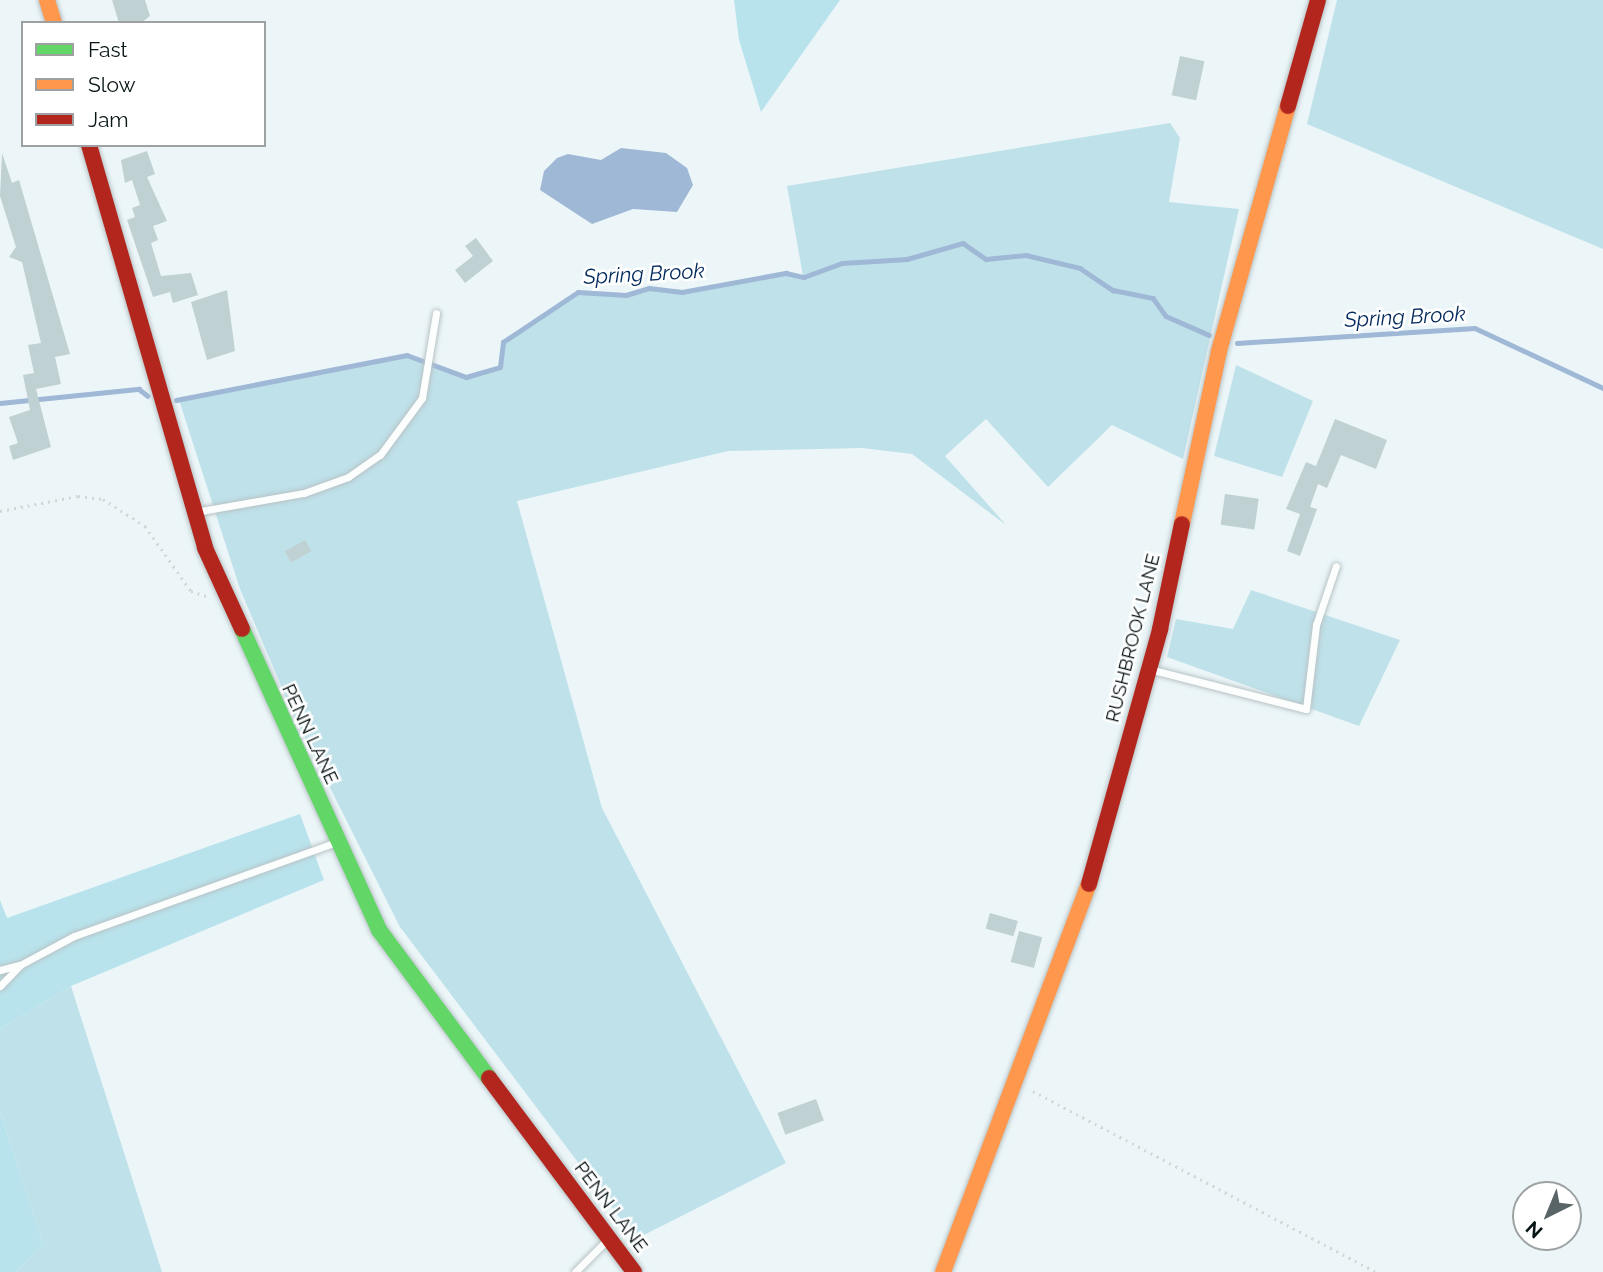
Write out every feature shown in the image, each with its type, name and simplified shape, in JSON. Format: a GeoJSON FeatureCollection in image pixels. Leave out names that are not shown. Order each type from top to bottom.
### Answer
{"type":"FeatureCollection","features":[{"type":"Feature","properties":{"kind":"street"},"geometry":{"type":"LineString","coordinates":[[47,0],[53,21]]}},
{"type":"Feature","properties":{"kind":"street","name":"RUSHBROOK LANE"},"geometry":{"type":"LineString","coordinates":[[943,1272],[1078,925],[1148,668],[1219,351],[1318,0]]}},
{"type":"Feature","properties":{"kind":"street","name":"PENN LANE"},"geometry":{"type":"LineString","coordinates":[[90,147],[195,512],[226,603],[379,930],[634,1272]]}},
{"type":"Feature","properties":{"kind":"lane"},"geometry":{"type":"LineString","coordinates":[[195,512],[304,493],[348,477],[380,455],[422,398],[436,313]]}},
{"type":"Feature","properties":{"kind":"lane"},"geometry":{"type":"LineString","coordinates":[[1148,668],[1306,709],[1316,625],[1336,566]]}},
{"type":"Feature","properties":{"kind":"lane"},"geometry":{"type":"LineString","coordinates":[[0,970],[20,965],[74,936],[337,842]]}},
{"type":"Feature","properties":{"kind":"lane"},"geometry":{"type":"LineString","coordinates":[[0,986],[20,965]]}},
{"type":"Feature","properties":{"kind":"lane"},"geometry":{"type":"LineString","coordinates":[[575,1272],[608,1238]]}},
{"type":"Feature","properties":{"kind":"path"},"geometry":{"type":"LineString","coordinates":[[0,512],[78,496],[103,499],[145,526],[191,591],[226,603]]}},
{"type":"Feature","properties":{"kind":"path"},"geometry":{"type":"LineString","coordinates":[[1016,1083],[1377,1272]]}},
{"type":"Feature","properties":{"kind":"shaded area"},"geometry":{"type":"Polygon","coordinates":[[[734,0],[840,0],[761,112],[739,40],[734,0]]]}},
{"type":"Feature","properties":{"kind":"shaded area"},"geometry":{"type":"Polygon","coordinates":[[[1337,0],[1603,0],[1603,249],[1307,124],[1337,0]]]}},
{"type":"Feature","properties":{"kind":"shaded area"},"geometry":{"type":"Polygon","coordinates":[[[1170,123],[1180,138],[1169,202],[1239,209],[1183,459],[1112,425],[1048,487],[986,419],[945,456],[1006,525],[912,454],[862,448],[728,451],[517,501],[602,808],[786,1163],[636,1239],[400,927],[294,716],[240,589],[179,400],[407,355],[466,377],[500,367],[503,342],[578,292],[626,295],[649,288],[682,292],[786,273],[803,276],[787,186],[1170,123]]]}},
{"type":"Feature","properties":{"kind":"shaded area"},"geometry":{"type":"Polygon","coordinates":[[[621,148],[666,153],[687,168],[693,185],[677,212],[633,209],[592,224],[540,190],[544,171],[557,158],[568,154],[601,160],[621,148]]]}},
{"type":"Feature","properties":{"kind":"shaded area"},"geometry":{"type":"Polygon","coordinates":[[[1236,365],[1313,401],[1282,477],[1214,456],[1236,365]]]}},
{"type":"Feature","properties":{"kind":"shaded area"},"geometry":{"type":"Polygon","coordinates":[[[1251,590],[1400,640],[1359,726],[1167,657],[1176,619],[1233,629],[1251,590]]]}},
{"type":"Feature","properties":{"kind":"shaded area"},"geometry":{"type":"Polygon","coordinates":[[[300,814],[324,880],[71,986],[0,1029],[0,900],[7,918],[300,814]]]}},
{"type":"Feature","properties":{"kind":"shaded area"},"geometry":{"type":"Polygon","coordinates":[[[71,986],[162,1272],[16,1272],[43,1244],[0,1112],[0,1029],[71,986]]]}},
{"type":"Feature","properties":{"kind":"shaded area"},"geometry":{"type":"Polygon","coordinates":[[[0,1112],[43,1244],[16,1272],[0,1272],[0,1112]]]}},
{"type":"Feature","properties":{"kind":"building"},"geometry":{"type":"Polygon","coordinates":[[[112,0],[145,0],[150,16],[144,21],[118,21],[112,0]]]}},
{"type":"Feature","properties":{"kind":"building"},"geometry":{"type":"Polygon","coordinates":[[[1180,56],[1204,61],[1196,100],[1172,95],[1180,56]]]}},
{"type":"Feature","properties":{"kind":"building"},"geometry":{"type":"Polygon","coordinates":[[[147,151],[155,174],[147,177],[167,221],[153,226],[158,240],[151,243],[161,276],[191,273],[198,295],[173,303],[170,292],[153,297],[127,220],[135,217],[132,208],[140,205],[132,180],[125,183],[121,160],[147,151]]]}},
{"type":"Feature","properties":{"kind":"building"},"geometry":{"type":"Polygon","coordinates":[[[2,153],[12,183],[19,180],[70,354],[55,357],[61,384],[36,389],[51,447],[13,460],[9,446],[18,443],[9,417],[30,410],[23,375],[34,373],[28,345],[41,343],[22,262],[9,257],[16,247],[0,196],[2,153]]]}},
{"type":"Feature","properties":{"kind":"building"},"geometry":{"type":"Polygon","coordinates":[[[476,238],[493,261],[465,283],[455,270],[473,256],[465,246],[476,238]]]}},
{"type":"Feature","properties":{"kind":"building"},"geometry":{"type":"Polygon","coordinates":[[[227,290],[235,351],[207,360],[191,302],[227,290]]]}},
{"type":"Feature","properties":{"kind":"building"},"geometry":{"type":"Polygon","coordinates":[[[1335,419],[1387,440],[1376,469],[1341,455],[1327,488],[1318,484],[1310,507],[1317,509],[1300,556],[1287,551],[1300,514],[1286,509],[1306,462],[1316,466],[1335,419]]]}},
{"type":"Feature","properties":{"kind":"building"},"geometry":{"type":"Polygon","coordinates":[[[1225,494],[1259,499],[1254,529],[1221,525],[1225,494]]]}},
{"type":"Feature","properties":{"kind":"building"},"geometry":{"type":"Polygon","coordinates":[[[305,540],[311,551],[291,563],[285,551],[305,540]]]}},
{"type":"Feature","properties":{"kind":"building"},"geometry":{"type":"Polygon","coordinates":[[[990,913],[1018,921],[1013,936],[986,928],[990,913]]]}},
{"type":"Feature","properties":{"kind":"building"},"geometry":{"type":"Polygon","coordinates":[[[1019,931],[1042,937],[1034,968],[1011,962],[1019,931]]]}},
{"type":"Feature","properties":{"kind":"building"},"geometry":{"type":"Polygon","coordinates":[[[816,1099],[824,1121],[785,1135],[777,1113],[816,1099]]]}},
{"type":"Feature","properties":{"kind":"waterway","name":"Spring Brook"},"geometry":{"type":"LineString","coordinates":[[176,400],[407,355],[466,377],[500,367],[503,342],[578,292],[626,295],[649,288],[682,292],[786,273],[804,277],[842,263],[907,259],[963,243],[986,259],[1026,255],[1080,268],[1113,290],[1153,298],[1166,316],[1209,335]]}},
{"type":"Feature","properties":{"kind":"waterway","name":"Spring Brook"},"geometry":{"type":"LineString","coordinates":[[1237,343],[1475,328],[1603,388]]}},
{"type":"Feature","properties":{"kind":"waterway","name":"Spring Brook"},"geometry":{"type":"LineString","coordinates":[[0,403],[139,389],[148,396]]}},
{"type":"Feature","properties":{"kind":"traffic: fast"},"geometry":{"type":"LineString","coordinates":[[242,629],[379,930],[489,1078]]}},
{"type":"Feature","properties":{"kind":"traffic: slow"},"geometry":{"type":"LineString","coordinates":[[47,0],[53,21]]}},
{"type":"Feature","properties":{"kind":"traffic: slow"},"geometry":{"type":"LineString","coordinates":[[1182,524],[1219,351],[1288,106]]}},
{"type":"Feature","properties":{"kind":"traffic: slow"},"geometry":{"type":"LineString","coordinates":[[943,1272],[1089,884]]}},
{"type":"Feature","properties":{"kind":"traffic: jam"},"geometry":{"type":"LineString","coordinates":[[1288,106],[1318,0]]}},
{"type":"Feature","properties":{"kind":"traffic: jam"},"geometry":{"type":"LineString","coordinates":[[90,147],[205,548],[242,629]]}},
{"type":"Feature","properties":{"kind":"traffic: jam"},"geometry":{"type":"LineString","coordinates":[[1089,884],[1160,629],[1182,524]]}},
{"type":"Feature","properties":{"kind":"traffic: jam"},"geometry":{"type":"LineString","coordinates":[[489,1078],[634,1272]]}}]}
